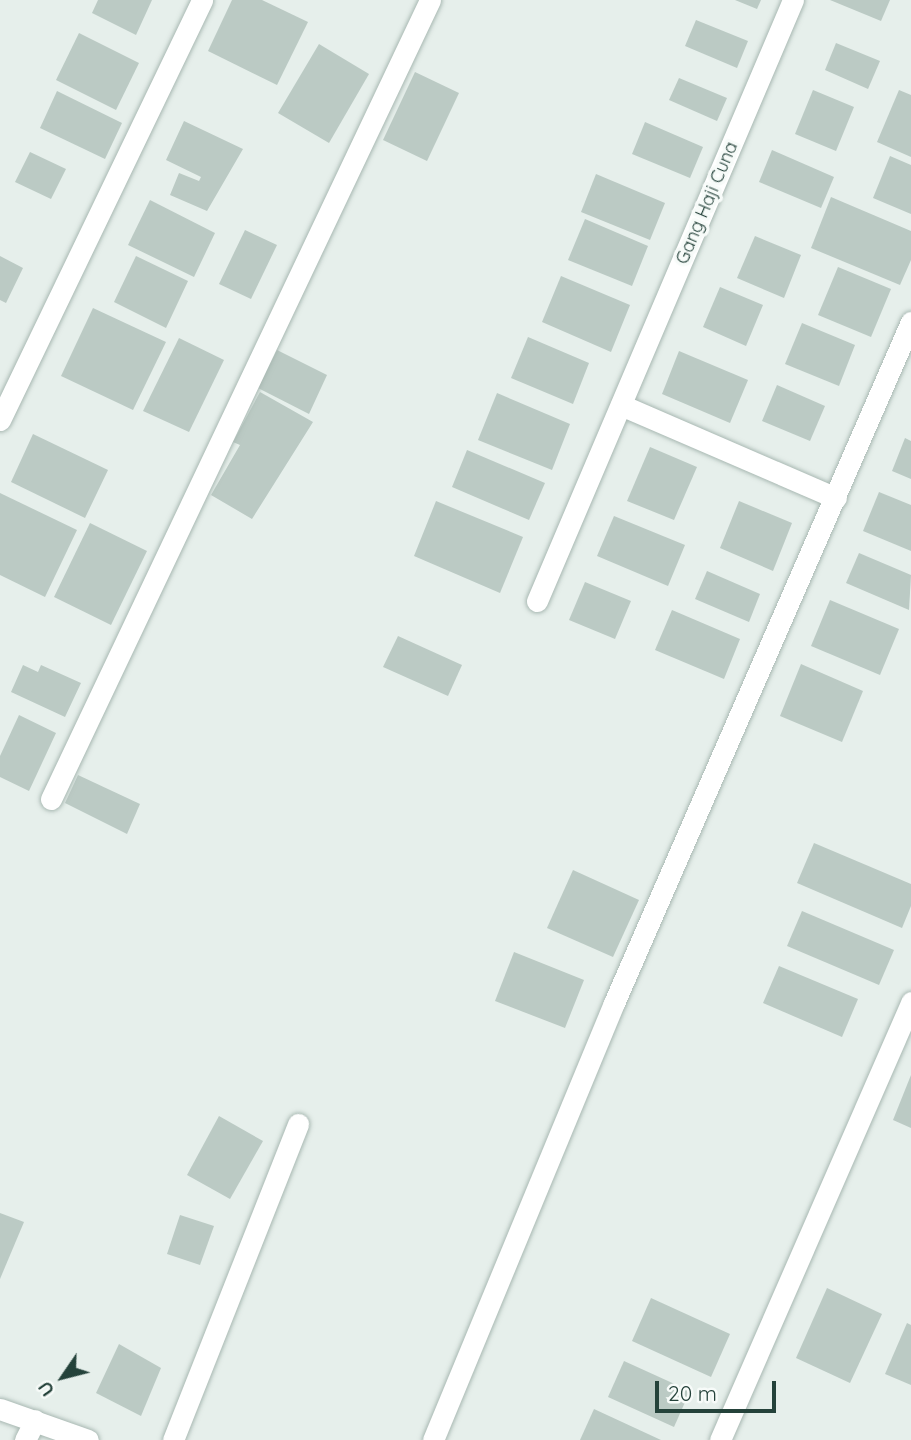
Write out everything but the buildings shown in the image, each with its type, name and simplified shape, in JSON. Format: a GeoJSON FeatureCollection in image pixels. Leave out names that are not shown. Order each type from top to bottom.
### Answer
{"type":"FeatureCollection","features":[{"type":"Feature","properties":{"kind":"street"},"geometry":{"type":"LineString","coordinates":[[0,420],[202,0]]}},
{"type":"Feature","properties":{"kind":"street"},"geometry":{"type":"LineString","coordinates":[[51,799],[430,0]]}},
{"type":"Feature","properties":{"kind":"street","name":"Gang Haji Cuna"},"geometry":{"type":"LineString","coordinates":[[537,601],[793,0]]}},
{"type":"Feature","properties":{"kind":"street"},"geometry":{"type":"LineString","coordinates":[[433,1440],[614,1003],[911,322]]}},
{"type":"Feature","properties":{"kind":"street"},"geometry":{"type":"LineString","coordinates":[[621,405],[836,498]]}},
{"type":"Feature","properties":{"kind":"street"},"geometry":{"type":"LineString","coordinates":[[720,1440],[911,1002]]}},
{"type":"Feature","properties":{"kind":"street"},"geometry":{"type":"LineString","coordinates":[[173,1440],[298,1124]]}},
{"type":"Feature","properties":{"kind":"street"},"geometry":{"type":"LineString","coordinates":[[0,1409],[88,1440]]}},
{"type":"Feature","properties":{"kind":"street"},"geometry":{"type":"LineString","coordinates":[[25,1440],[36,1420]]}}]}
